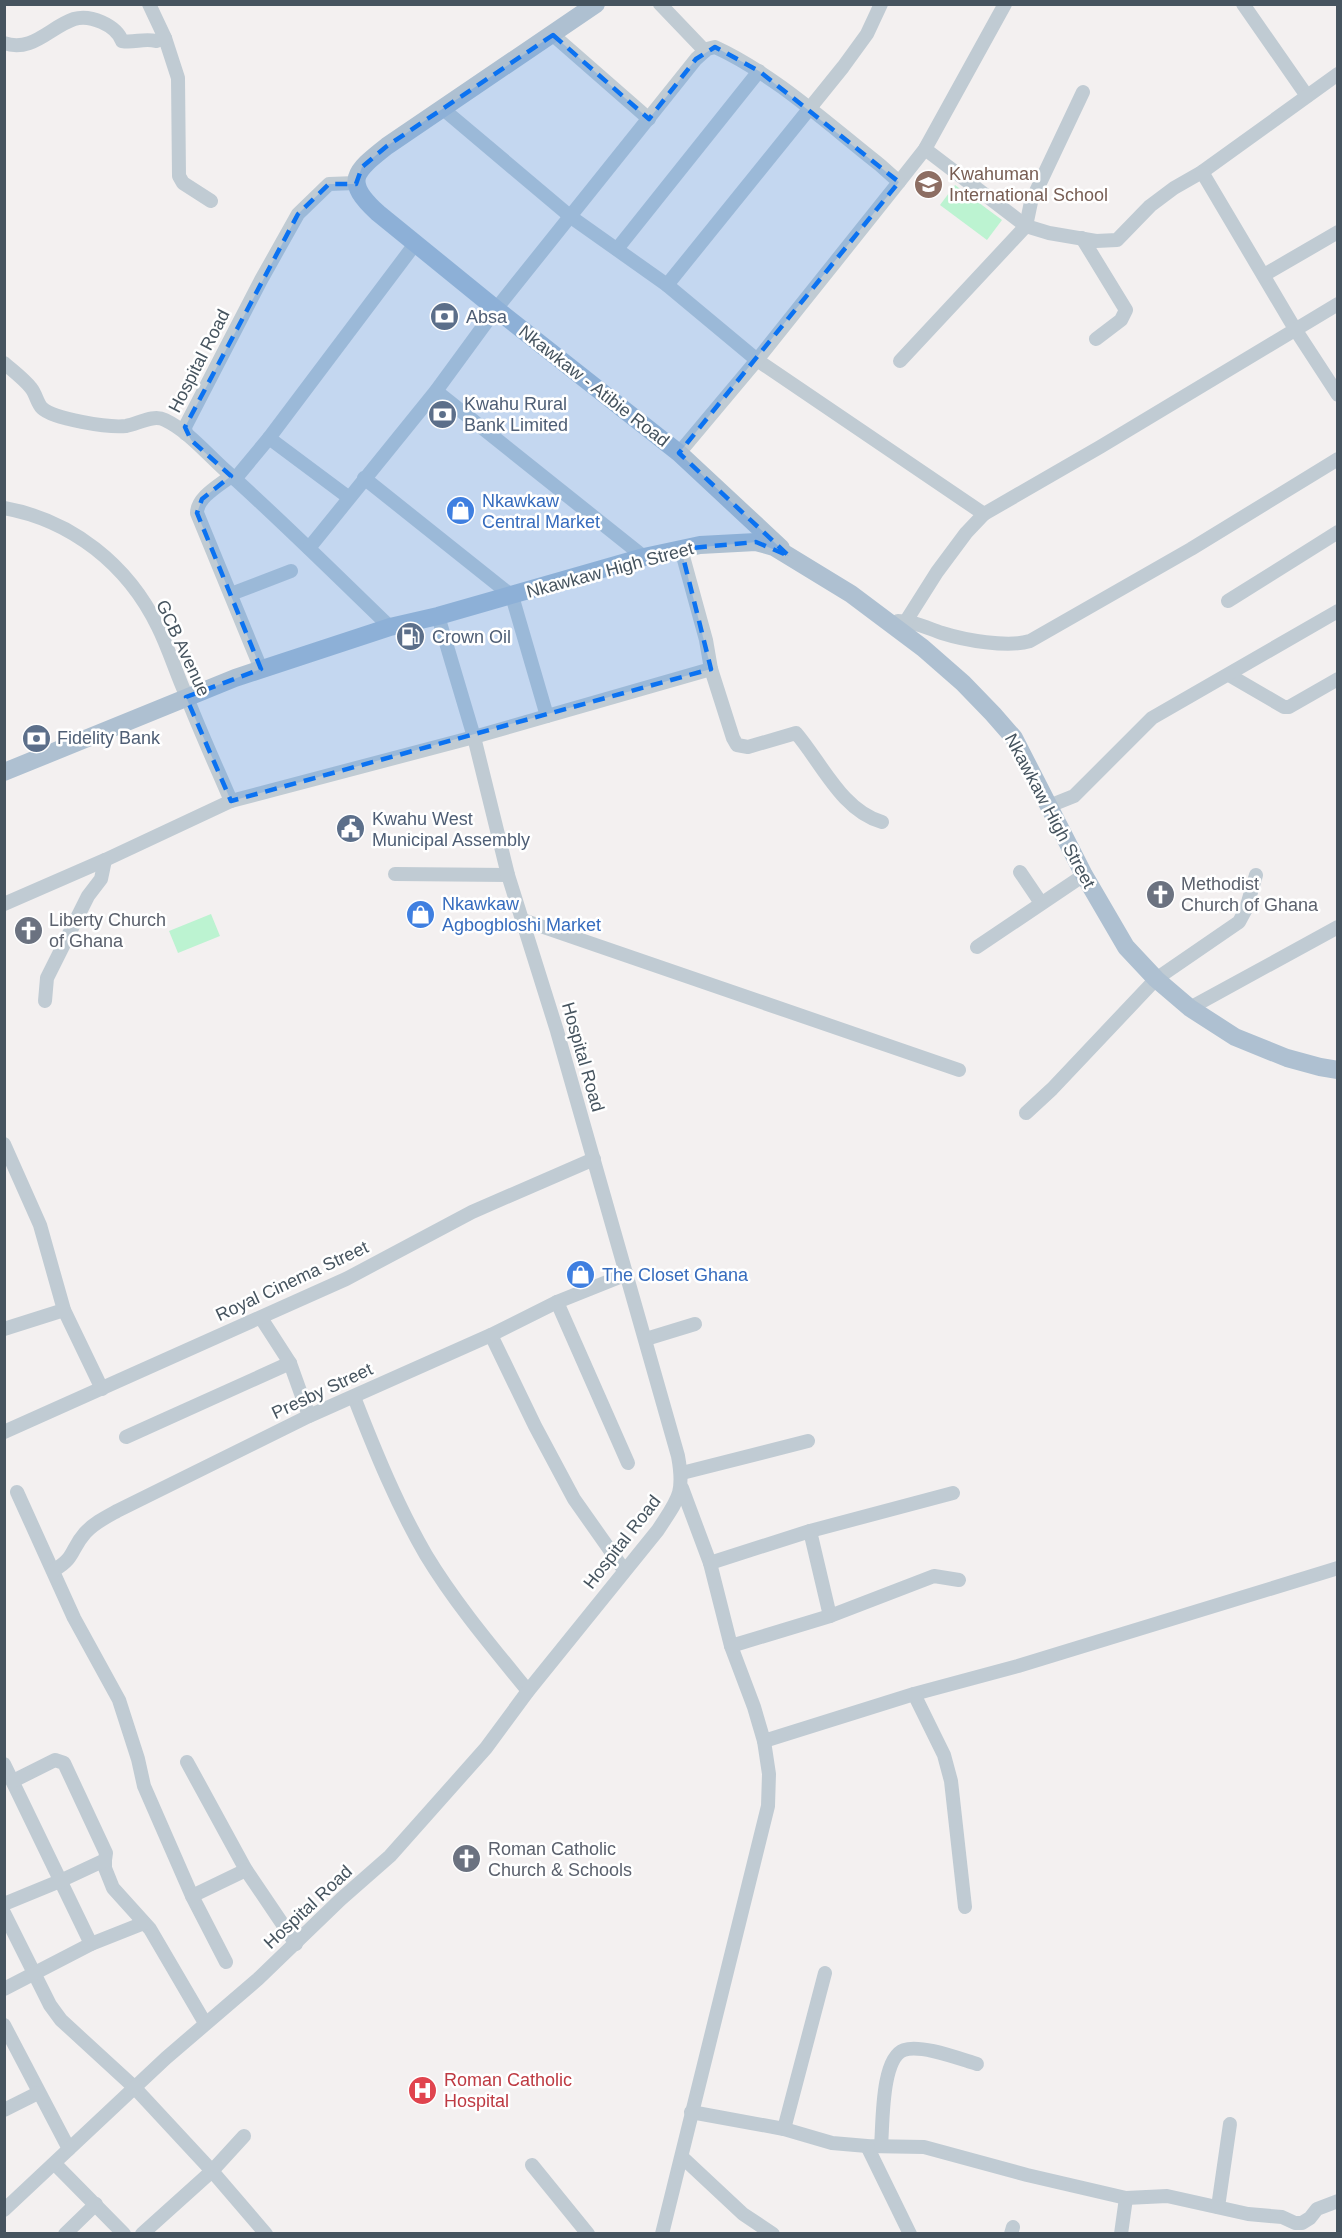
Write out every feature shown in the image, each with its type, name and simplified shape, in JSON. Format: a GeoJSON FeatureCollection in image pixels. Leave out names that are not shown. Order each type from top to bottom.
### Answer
{"type":"FeatureCollection","features":[{"type":"Feature","properties":{"kind":"main road"},"geometry":{"type":"LineString","coordinates":[[356,183],[356,175],[369,161],[596,4]]}},
{"type":"Feature","properties":{"kind":"main road","name":"Nkawkaw - Atibie Road"},"geometry":{"type":"LineString","coordinates":[[356,183],[361,196],[415,244],[679,453],[789,556]]}},
{"type":"Feature","properties":{"kind":"main road","name":"Nkawkaw High Street"},"geometry":{"type":"LineString","coordinates":[[4,772],[186,697],[261,669],[390,627],[512,596],[644,557],[700,545],[756,542],[774,547],[898,621],[963,683],[1007,730],[1014,738],[1084,875],[1125,947],[1156,979],[1190,1008],[1234,1037],[1258,1048],[1320,1067],[1338,1070]]}},
{"type":"Feature","properties":{"kind":"street"},"geometry":{"type":"LineString","coordinates":[[149,4],[165,38],[178,78],[179,176],[183,183],[211,201]]}},
{"type":"Feature","properties":{"kind":"street"},"geometry":{"type":"LineString","coordinates":[[660,4],[705,51]]}},
{"type":"Feature","properties":{"kind":"street"},"geometry":{"type":"LineString","coordinates":[[667,285],[867,33],[881,4]]}},
{"type":"Feature","properties":{"kind":"street"},"geometry":{"type":"LineString","coordinates":[[679,453],[757,360],[925,150],[1005,4]]}},
{"type":"Feature","properties":{"kind":"street"},"geometry":{"type":"LineString","coordinates":[[1243,4],[1307,96]]}},
{"type":"Feature","properties":{"kind":"street"},"geometry":{"type":"LineString","coordinates":[[4,43],[17,46],[40,39],[75,19],[86,18],[109,25],[119,34],[122,41],[131,42],[145,38],[156,41],[165,38]]}},
{"type":"Feature","properties":{"kind":"street"},"geometry":{"type":"LineString","coordinates":[[552,34],[649,118]]}},
{"type":"Feature","properties":{"kind":"street"},"geometry":{"type":"LineString","coordinates":[[309,548],[436,391],[495,309],[696,59],[705,51],[715,47],[759,71],[899,182]]}},
{"type":"Feature","properties":{"kind":"street"},"geometry":{"type":"LineString","coordinates":[[617,249],[759,71]]}},
{"type":"Feature","properties":{"kind":"street"},"geometry":{"type":"LineString","coordinates":[[925,150],[1026,226],[1049,233],[1118,240],[1150,206],[1174,188],[1202,172],[1338,74]]}},
{"type":"Feature","properties":{"kind":"street"},"geometry":{"type":"LineString","coordinates":[[900,361],[1026,226],[1031,202],[1083,92]]}},
{"type":"Feature","properties":{"kind":"street"},"geometry":{"type":"LineString","coordinates":[[443,109],[571,217],[667,285],[757,360],[984,514]]}},
{"type":"Feature","properties":{"kind":"street"},"geometry":{"type":"LineString","coordinates":[[1202,172],[1295,329],[1338,395]]}},
{"type":"Feature","properties":{"kind":"street","name":"Hospital Road"},"geometry":{"type":"LineString","coordinates":[[356,183],[329,184],[298,214],[185,427],[186,434],[390,627]]}},
{"type":"Feature","properties":{"kind":"street"},"geometry":{"type":"LineString","coordinates":[[1264,276],[1338,232]]}},
{"type":"Feature","properties":{"kind":"street"},"geometry":{"type":"LineString","coordinates":[[1082,238],[1126,310],[1121,320],[1096,339]]}},
{"type":"Feature","properties":{"kind":"street"},"geometry":{"type":"LineString","coordinates":[[261,669],[197,513],[197,507],[202,499],[233,477],[269,438],[415,244]]}},
{"type":"Feature","properties":{"kind":"street"},"geometry":{"type":"LineString","coordinates":[[1338,304],[984,514],[966,533],[898,621],[955,637],[1016,644],[1030,641],[1191,549],[1338,459]]}},
{"type":"Feature","properties":{"kind":"street"},"geometry":{"type":"LineString","coordinates":[[4,363],[32,389],[43,409],[49,412],[84,423],[112,426],[126,426],[161,418],[186,434]]}},
{"type":"Feature","properties":{"kind":"street"},"geometry":{"type":"LineString","coordinates":[[436,391],[644,557]]}},
{"type":"Feature","properties":{"kind":"street"},"geometry":{"type":"LineString","coordinates":[[269,438],[348,497]]}},
{"type":"Feature","properties":{"kind":"street"},"geometry":{"type":"LineString","coordinates":[[364,478],[512,596],[547,716]]}},
{"type":"Feature","properties":{"kind":"street","name":"GCB Avenue"},"geometry":{"type":"LineString","coordinates":[[4,508],[40,516],[60,524],[106,555],[134,589],[158,626],[231,801]]}},
{"type":"Feature","properties":{"kind":"street"},"geometry":{"type":"LineString","coordinates":[[1228,601],[1338,532]]}},
{"type":"Feature","properties":{"kind":"street"},"geometry":{"type":"LineString","coordinates":[[681,549],[706,640],[711,669],[737,745],[748,747],[796,733],[826,777],[856,807],[872,819],[882,822]]}},
{"type":"Feature","properties":{"kind":"street"},"geometry":{"type":"LineString","coordinates":[[231,594],[291,572]]}},
{"type":"Feature","properties":{"kind":"street"},"geometry":{"type":"LineString","coordinates":[[1049,806],[1074,796],[1152,718],[1338,611]]}},
{"type":"Feature","properties":{"kind":"street","name":"Hospital Road"},"geometry":{"type":"LineString","coordinates":[[4,2210],[134,2087],[258,1979],[341,1899],[390,1856],[486,1748],[528,1690],[676,1505],[682,1488],[682,1473],[646,1339],[557,1031],[508,875],[474,737],[438,616]]}},
{"type":"Feature","properties":{"kind":"street"},"geometry":{"type":"LineString","coordinates":[[4,904],[231,801],[474,737],[711,669]]}},
{"type":"Feature","properties":{"kind":"street"},"geometry":{"type":"LineString","coordinates":[[1228,675],[1284,707],[1289,707],[1338,679]]}},
{"type":"Feature","properties":{"kind":"street"},"geometry":{"type":"LineString","coordinates":[[45,1001],[47,978],[87,896],[101,879],[105,860]]}},
{"type":"Feature","properties":{"kind":"street"},"geometry":{"type":"LineString","coordinates":[[1020,872],[1041,903]]}},
{"type":"Feature","properties":{"kind":"street"},"geometry":{"type":"LineString","coordinates":[[395,874],[508,875]]}},
{"type":"Feature","properties":{"kind":"street"},"geometry":{"type":"LineString","coordinates":[[977,947],[1084,875]]}},
{"type":"Feature","properties":{"kind":"street"},"geometry":{"type":"LineString","coordinates":[[1026,1113],[1156,979],[1239,922],[1246,909],[1256,875]]}},
{"type":"Feature","properties":{"kind":"street"},"geometry":{"type":"LineString","coordinates":[[523,920],[959,1070]]}},
{"type":"Feature","properties":{"kind":"street"},"geometry":{"type":"LineString","coordinates":[[1190,1008],[1338,927]]}},
{"type":"Feature","properties":{"kind":"street"},"geometry":{"type":"LineString","coordinates":[[4,1144],[40,1225],[64,1310],[102,1389]]}},
{"type":"Feature","properties":{"kind":"street","name":"Royal Cinema Street"},"geometry":{"type":"LineString","coordinates":[[4,1432],[346,1279],[472,1212],[594,1159]]}},
{"type":"Feature","properties":{"kind":"street","name":"Presby Street"},"geometry":{"type":"LineString","coordinates":[[54,1570],[69,1561],[83,1536],[92,1526],[117,1510],[309,1416],[491,1335],[557,1302],[627,1274]]}},
{"type":"Feature","properties":{"kind":"street"},"geometry":{"type":"LineString","coordinates":[[557,1302],[628,1463]]}},
{"type":"Feature","properties":{"kind":"street"},"geometry":{"type":"LineString","coordinates":[[4,1329],[64,1310]]}},
{"type":"Feature","properties":{"kind":"street"},"geometry":{"type":"LineString","coordinates":[[261,1318],[290,1363],[309,1416]]}},
{"type":"Feature","properties":{"kind":"street"},"geometry":{"type":"LineString","coordinates":[[646,1339],[695,1324]]}},
{"type":"Feature","properties":{"kind":"street"},"geometry":{"type":"LineString","coordinates":[[491,1335],[535,1426],[574,1499],[624,1570]]}},
{"type":"Feature","properties":{"kind":"street"},"geometry":{"type":"LineString","coordinates":[[126,1437],[290,1363]]}},
{"type":"Feature","properties":{"kind":"street"},"geometry":{"type":"LineString","coordinates":[[354,1397],[384,1475],[427,1556],[528,1690]]}},
{"type":"Feature","properties":{"kind":"street"},"geometry":{"type":"LineString","coordinates":[[682,1473],[808,1441]]}},
{"type":"Feature","properties":{"kind":"street"},"geometry":{"type":"LineString","coordinates":[[662,2234],[768,1806],[769,1774],[764,1742],[754,1707],[731,1646],[710,1563],[682,1488]]}},
{"type":"Feature","properties":{"kind":"street"},"geometry":{"type":"LineString","coordinates":[[17,1492],[74,1618],[119,1700],[144,1786],[192,1896],[226,1962]]}},
{"type":"Feature","properties":{"kind":"street"},"geometry":{"type":"LineString","coordinates":[[710,1563],[810,1531],[953,1493]]}},
{"type":"Feature","properties":{"kind":"street"},"geometry":{"type":"LineString","coordinates":[[810,1531],[830,1616]]}},
{"type":"Feature","properties":{"kind":"street"},"geometry":{"type":"LineString","coordinates":[[764,1742],[914,1694],[1017,1666],[1338,1568]]}},
{"type":"Feature","properties":{"kind":"street"},"geometry":{"type":"LineString","coordinates":[[731,1646],[830,1616],[934,1576],[959,1580]]}},
{"type":"Feature","properties":{"kind":"street"},"geometry":{"type":"LineString","coordinates":[[914,1694],[944,1755],[951,1781],[965,1907]]}},
{"type":"Feature","properties":{"kind":"street"},"geometry":{"type":"LineString","coordinates":[[13,1781],[55,1760],[64,1763],[104,1847],[105,1868],[113,1888],[150,1929],[205,2023]]}},
{"type":"Feature","properties":{"kind":"street"},"geometry":{"type":"LineString","coordinates":[[187,1762],[246,1870],[296,1944]]}},
{"type":"Feature","properties":{"kind":"street"},"geometry":{"type":"LineString","coordinates":[[4,1764],[91,1944]]}},
{"type":"Feature","properties":{"kind":"street"},"geometry":{"type":"LineString","coordinates":[[4,1904],[105,1860]]}},
{"type":"Feature","properties":{"kind":"street"},"geometry":{"type":"LineString","coordinates":[[192,1896],[246,1870]]}},
{"type":"Feature","properties":{"kind":"street"},"geometry":{"type":"LineString","coordinates":[[4,1913],[34,1976],[50,2006],[61,2020],[134,2087],[212,2171],[266,2234]]}},
{"type":"Feature","properties":{"kind":"street"},"geometry":{"type":"LineString","coordinates":[[4,1989],[34,1976],[91,1944],[144,1923]]}},
{"type":"Feature","properties":{"kind":"street"},"geometry":{"type":"LineString","coordinates":[[783,2129],[825,1973]]}},
{"type":"Feature","properties":{"kind":"street"},"geometry":{"type":"LineString","coordinates":[[4,2025],[69,2149]]}},
{"type":"Feature","properties":{"kind":"street"},"geometry":{"type":"LineString","coordinates":[[910,2234],[874,2146],[887,2070],[894,2056],[902,2050],[912,2048],[942,2053],[978,2064]]}},
{"type":"Feature","properties":{"kind":"street"},"geometry":{"type":"LineString","coordinates":[[4,2110],[38,2093]]}},
{"type":"Feature","properties":{"kind":"street"},"geometry":{"type":"LineString","coordinates":[[691,2112],[783,2129],[832,2143],[924,2147],[1027,2175],[1126,2198],[1167,2196],[1248,2214],[1282,2217],[1295,2223],[1302,2223],[1310,2218],[1317,2209],[1338,2201]]}},
{"type":"Feature","properties":{"kind":"street"},"geometry":{"type":"LineString","coordinates":[[1218,2207],[1230,2124]]}},
{"type":"Feature","properties":{"kind":"street"},"geometry":{"type":"LineString","coordinates":[[142,2234],[212,2171],[244,2136]]}},
{"type":"Feature","properties":{"kind":"street"},"geometry":{"type":"LineString","coordinates":[[682,2157],[743,2214],[773,2234]]}},
{"type":"Feature","properties":{"kind":"street"},"geometry":{"type":"LineString","coordinates":[[55,2164],[124,2234]]}},
{"type":"Feature","properties":{"kind":"street"},"geometry":{"type":"LineString","coordinates":[[532,2165],[588,2234]]}},
{"type":"Feature","properties":{"kind":"street"},"geometry":{"type":"LineString","coordinates":[[1121,2234],[1126,2198]]}},
{"type":"Feature","properties":{"kind":"street"},"geometry":{"type":"LineString","coordinates":[[65,2234],[96,2204]]}},
{"type":"Feature","properties":{"kind":"highlighted area"},"geometry":{"type":"Polygon","coordinates":[[[553,35],[649,119],[696,59],[715,47],[759,71],[899,182],[679,453],[789,556],[756,542],[681,549],[711,669],[231,801],[186,697],[261,669],[197,513],[202,499],[231,476],[191,440],[185,427],[298,214],[329,184],[356,184],[362,167],[387,146],[553,35]]]}},
{"type":"Feature","properties":{"kind":"green space"},"geometry":{"type":"Polygon","coordinates":[[[955,185],[1002,220],[987,240],[940,205],[955,185]]]}},
{"type":"Feature","properties":{"kind":"green space"},"geometry":{"type":"Polygon","coordinates":[[[211,914],[220,936],[178,953],[169,931],[211,914]]]}},
{"type":"Feature","properties":{"kind":"place","name":"Kwahuman International School"},"geometry":{"type":"Point","coordinates":[928,184]}},
{"type":"Feature","properties":{"kind":"place","name":"Absa"},"geometry":{"type":"Point","coordinates":[445,317]}},
{"type":"Feature","properties":{"kind":"place","name":"Kwahu Rural Bank Limited"},"geometry":{"type":"Point","coordinates":[443,414]}},
{"type":"Feature","properties":{"kind":"place","name":"Nkawkaw Central Market"},"geometry":{"type":"Point","coordinates":[461,511]}},
{"type":"Feature","properties":{"kind":"place","name":"Crown Oil"},"geometry":{"type":"Point","coordinates":[411,637]}},
{"type":"Feature","properties":{"kind":"place","name":"Fidelity Bank"},"geometry":{"type":"Point","coordinates":[36,738]}},
{"type":"Feature","properties":{"kind":"place","name":"Kwahu West Municipal Assembly"},"geometry":{"type":"Point","coordinates":[351,829]}},
{"type":"Feature","properties":{"kind":"place","name":"Methodist Church of Ghana"},"geometry":{"type":"Point","coordinates":[1160,894]}},
{"type":"Feature","properties":{"kind":"place","name":"Nkawkaw Agbogbloshi Market"},"geometry":{"type":"Point","coordinates":[421,914]}},
{"type":"Feature","properties":{"kind":"place","name":"Liberty Church of Ghana"},"geometry":{"type":"Point","coordinates":[28,930]}},
{"type":"Feature","properties":{"kind":"place","name":"The Closet Ghana"},"geometry":{"type":"Point","coordinates":[581,1275]}},
{"type":"Feature","properties":{"kind":"place","name":"Roman Catholic Church & Schools"},"geometry":{"type":"Point","coordinates":[467,1859]}},
{"type":"Feature","properties":{"kind":"place","name":"Roman Catholic Hospital"},"geometry":{"type":"Point","coordinates":[423,2090]}}]}
